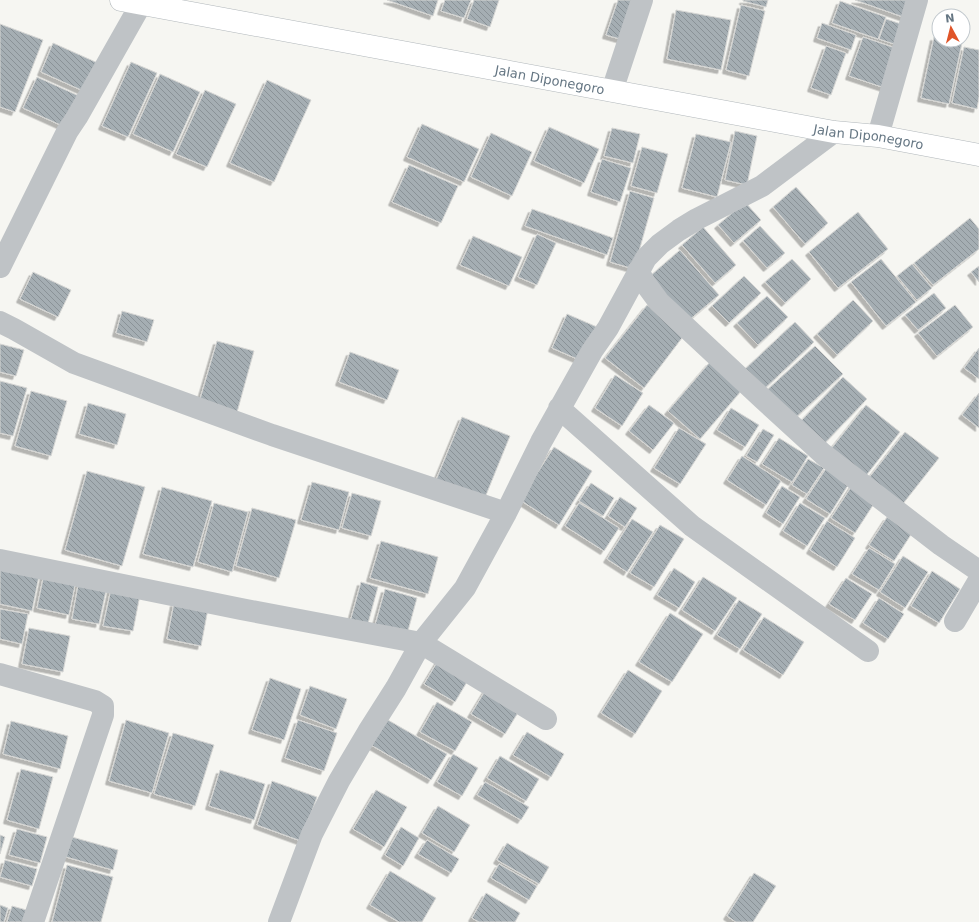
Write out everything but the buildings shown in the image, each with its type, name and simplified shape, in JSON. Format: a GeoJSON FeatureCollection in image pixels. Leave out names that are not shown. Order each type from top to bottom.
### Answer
{"type":"FeatureCollection","features":[{"type":"Feature","properties":{"kind":"street"},"geometry":{"type":"LineString","coordinates":[[612,91],[642,0]]}},
{"type":"Feature","properties":{"kind":"street"},"geometry":{"type":"LineString","coordinates":[[878,136],[917,0]]}},
{"type":"Feature","properties":{"kind":"street"},"geometry":{"type":"LineString","coordinates":[[0,267],[66,132],[77,117],[128,1]]}},
{"type":"Feature","properties":{"kind":"street","name":"Jalan Diponegoro"},"geometry":{"type":"LineString","coordinates":[[128,1],[834,132],[878,136],[979,155]]}},
{"type":"Feature","properties":{"kind":"street"},"geometry":{"type":"LineString","coordinates":[[279,922],[316,827],[343,775],[396,688],[421,643],[465,588],[506,513],[540,442],[592,351],[608,328],[646,258],[660,244],[679,230],[697,219],[762,186],[834,132]]}},
{"type":"Feature","properties":{"kind":"street"},"geometry":{"type":"LineString","coordinates":[[638,271],[645,284],[659,302],[823,454],[940,545],[979,571]]}},
{"type":"Feature","properties":{"kind":"street"},"geometry":{"type":"LineString","coordinates":[[0,322],[74,363],[272,435],[506,513]]}},
{"type":"Feature","properties":{"kind":"street"},"geometry":{"type":"LineString","coordinates":[[559,408],[692,526],[868,652]]}},
{"type":"Feature","properties":{"kind":"street"},"geometry":{"type":"LineString","coordinates":[[0,560],[241,609],[421,643],[546,719]]}},
{"type":"Feature","properties":{"kind":"street"},"geometry":{"type":"LineString","coordinates":[[955,621],[979,580]]}},
{"type":"Feature","properties":{"kind":"street"},"geometry":{"type":"LineString","coordinates":[[0,674],[95,701],[102,706],[103,715],[33,922]]}}]}
